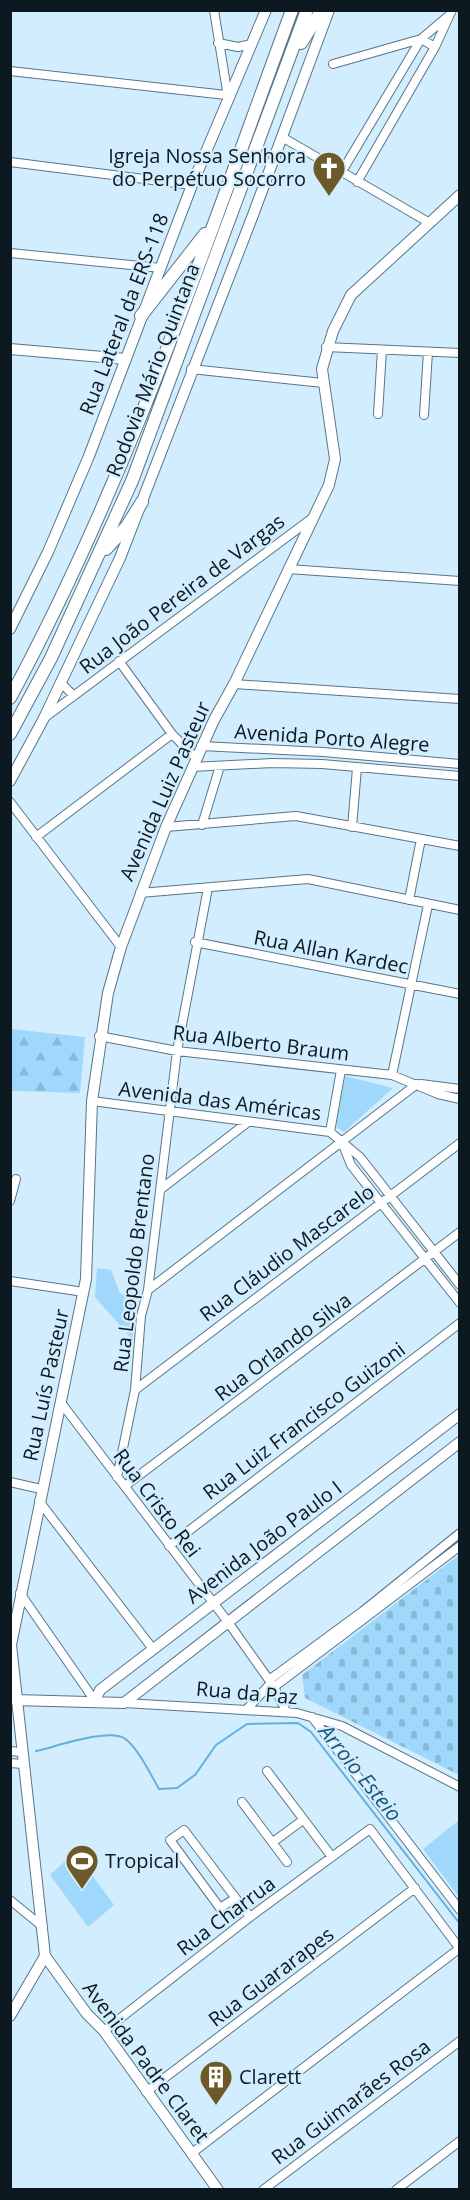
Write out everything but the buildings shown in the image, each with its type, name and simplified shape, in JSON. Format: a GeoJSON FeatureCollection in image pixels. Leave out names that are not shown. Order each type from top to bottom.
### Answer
{"type":"FeatureCollection","features":[{"type":"Feature","properties":{"kind":"highway","name":"Rodovia Mário Quintana"},"geometry":{"type":"LineString","coordinates":[[10,698],[47,629],[122,464],[215,221],[292,10]]}},
{"type":"Feature","properties":{"kind":"highway","name":"Rodovia Mário Quintana"},"geometry":{"type":"LineString","coordinates":[[10,734],[51,658],[99,557],[170,382],[307,10]]}},
{"type":"Feature","properties":{"kind":"highway"},"geometry":{"type":"LineString","coordinates":[[277,89],[322,10]]}},
{"type":"Feature","properties":{"kind":"highway"},"geometry":{"type":"LineString","coordinates":[[141,316],[215,221]]}},
{"type":"Feature","properties":{"kind":"highway"},"geometry":{"type":"LineString","coordinates":[[99,557],[127,526],[142,502]]}},
{"type":"Feature","properties":{"kind":"main road","name":"Rua Lateral da ERS-118"},"geometry":{"type":"LineString","coordinates":[[10,629],[71,499],[192,185],[266,10]]}},
{"type":"Feature","properties":{"kind":"main road"},"geometry":{"type":"LineString","coordinates":[[10,781],[44,718],[120,558],[329,10]]}},
{"type":"Feature","properties":{"kind":"main road"},"geometry":{"type":"LineString","coordinates":[[288,569],[311,519],[327,492],[335,459],[323,383],[322,369],[326,347],[351,295],[459,195]]}},
{"type":"Feature","properties":{"kind":"main road"},"geometry":{"type":"LineString","coordinates":[[10,349],[126,359]]}},
{"type":"Feature","properties":{"kind":"main road","name":"Avenida Luiz Pasteur"},"geometry":{"type":"LineString","coordinates":[[99,1036],[121,947],[166,827],[201,746],[234,684],[288,569]]}},
{"type":"Feature","properties":{"kind":"main road","name":"Rua Luís Pasteur"},"geometry":{"type":"LineString","coordinates":[[45,1956],[23,1764],[16,1752],[15,1700],[11,1662],[13,1627],[84,1292],[92,1101],[99,1036]]}},
{"type":"Feature","properties":{"kind":"main road","name":"Avenida João Paulo I"},"geometry":{"type":"LineString","coordinates":[[95,1701],[100,1690],[459,1414]]}},
{"type":"Feature","properties":{"kind":"main road","name":"Avenida João Paulo I"},"geometry":{"type":"LineString","coordinates":[[124,1703],[459,1442]]}},
{"type":"Feature","properties":{"kind":"main road","name":"Rua da Paz"},"geometry":{"type":"LineString","coordinates":[[15,1700],[124,1703]]}},
{"type":"Feature","properties":{"kind":"main road"},"geometry":{"type":"LineString","coordinates":[[10,2016],[45,1956]]}},
{"type":"Feature","properties":{"kind":"main road","name":"Avenida Padre Claret"},"geometry":{"type":"LineString","coordinates":[[45,1956],[87,2014],[104,2031],[218,2190]]}},
{"type":"Feature","properties":{"kind":"street"},"geometry":{"type":"LineString","coordinates":[[10,71],[228,97],[214,10]]}},
{"type":"Feature","properties":{"kind":"street"},"geometry":{"type":"LineString","coordinates":[[341,173],[421,39],[451,13]]}},
{"type":"Feature","properties":{"kind":"street"},"geometry":{"type":"LineString","coordinates":[[357,182],[435,47],[451,13]]}},
{"type":"Feature","properties":{"kind":"street"},"geometry":{"type":"LineString","coordinates":[[333,64],[421,39],[435,47]]}},
{"type":"Feature","properties":{"kind":"street"},"geometry":{"type":"LineString","coordinates":[[218,43],[238,47],[252,44]]}},
{"type":"Feature","properties":{"kind":"street"},"geometry":{"type":"LineString","coordinates":[[375,116],[390,125]]}},
{"type":"Feature","properties":{"kind":"street"},"geometry":{"type":"LineString","coordinates":[[282,137],[428,222]]}},
{"type":"Feature","properties":{"kind":"street"},"geometry":{"type":"LineString","coordinates":[[10,162],[192,185]]}},
{"type":"Feature","properties":{"kind":"street"},"geometry":{"type":"LineString","coordinates":[[10,253],[161,268]]}},
{"type":"Feature","properties":{"kind":"street"},"geometry":{"type":"LineString","coordinates":[[326,347],[459,353]]}},
{"type":"Feature","properties":{"kind":"street"},"geometry":{"type":"LineString","coordinates":[[378,414],[382,351]]}},
{"type":"Feature","properties":{"kind":"street"},"geometry":{"type":"LineString","coordinates":[[424,415],[428,352]]}},
{"type":"Feature","properties":{"kind":"street"},"geometry":{"type":"LineString","coordinates":[[191,369],[323,383]]}},
{"type":"Feature","properties":{"kind":"street","name":"Rua João Pereira de Vargas"},"geometry":{"type":"LineString","coordinates":[[44,718],[311,519]]}},
{"type":"Feature","properties":{"kind":"street"},"geometry":{"type":"LineString","coordinates":[[288,569],[459,581]]}},
{"type":"Feature","properties":{"kind":"street"},"geometry":{"type":"LineString","coordinates":[[119,661],[194,763]]}},
{"type":"Feature","properties":{"kind":"street","name":"Rua João Pereira de Vargas"},"geometry":{"type":"LineString","coordinates":[[61,683],[74,696]]}},
{"type":"Feature","properties":{"kind":"street"},"geometry":{"type":"LineString","coordinates":[[234,684],[459,699]]}},
{"type":"Feature","properties":{"kind":"street"},"geometry":{"type":"LineString","coordinates":[[36,837],[172,734]]}},
{"type":"Feature","properties":{"kind":"street","name":"Avenida Porto Alegre"},"geometry":{"type":"LineString","coordinates":[[201,746],[323,752],[459,764]]}},
{"type":"Feature","properties":{"kind":"street"},"geometry":{"type":"LineString","coordinates":[[322,764],[323,752]]}},
{"type":"Feature","properties":{"kind":"street"},"geometry":{"type":"LineString","coordinates":[[419,760],[420,773]]}},
{"type":"Feature","properties":{"kind":"street","name":"Avenida Porto Alegre"},"geometry":{"type":"LineString","coordinates":[[194,763],[220,766],[272,763],[322,764],[459,776]]}},
{"type":"Feature","properties":{"kind":"street"},"geometry":{"type":"LineString","coordinates":[[202,825],[220,766]]}},
{"type":"Feature","properties":{"kind":"street"},"geometry":{"type":"LineString","coordinates":[[352,827],[357,768]]}},
{"type":"Feature","properties":{"kind":"street"},"geometry":{"type":"LineString","coordinates":[[11,804],[121,947]]}},
{"type":"Feature","properties":{"kind":"street"},"geometry":{"type":"LineString","coordinates":[[166,827],[296,816],[459,846]]}},
{"type":"Feature","properties":{"kind":"street"},"geometry":{"type":"LineString","coordinates":[[409,900],[421,839]]}},
{"type":"Feature","properties":{"kind":"street"},"geometry":{"type":"LineString","coordinates":[[140,893],[308,879],[459,910]]}},
{"type":"Feature","properties":{"kind":"street","name":"Rua Leopoldo Brentano"},"geometry":{"type":"LineString","coordinates":[[117,1477],[135,1390],[141,1316],[148,1290],[177,1051],[195,942],[208,888]]}},
{"type":"Feature","properties":{"kind":"street"},"geometry":{"type":"LineString","coordinates":[[392,1075],[428,904]]}},
{"type":"Feature","properties":{"kind":"street","name":"Rua Allan Kardec"},"geometry":{"type":"LineString","coordinates":[[195,942],[459,994]]}},
{"type":"Feature","properties":{"kind":"street","name":"Rua Alberto Braum"},"geometry":{"type":"LineString","coordinates":[[99,1036],[177,1051],[392,1075],[417,1084]]}},
{"type":"Feature","properties":{"kind":"street"},"geometry":{"type":"LineString","coordinates":[[330,1132],[341,1070]]}},
{"type":"Feature","properties":{"kind":"street"},"geometry":{"type":"LineString","coordinates":[[148,1290],[417,1084],[459,1089]]}},
{"type":"Feature","properties":{"kind":"street"},"geometry":{"type":"LineString","coordinates":[[417,1084],[438,1094],[459,1099]]}},
{"type":"Feature","properties":{"kind":"street","name":"Avenida das Américas"},"geometry":{"type":"LineString","coordinates":[[92,1101],[330,1132],[360,1157],[459,1285]]}},
{"type":"Feature","properties":{"kind":"street"},"geometry":{"type":"LineString","coordinates":[[161,1189],[248,1122]]}},
{"type":"Feature","properties":{"kind":"street","name":"Avenida das Américas"},"geometry":{"type":"LineString","coordinates":[[341,1142],[351,1165],[459,1303]]}},
{"type":"Feature","properties":{"kind":"street","name":"Rua Cláudio Mascarelo"},"geometry":{"type":"LineString","coordinates":[[135,1390],[459,1143]]}},
{"type":"Feature","properties":{"kind":"street"},"geometry":{"type":"LineString","coordinates":[[10,1201],[16,1179]]}},
{"type":"Feature","properties":{"kind":"street","name":"Rua Orlando Silva"},"geometry":{"type":"LineString","coordinates":[[125,1486],[459,1232]]}},
{"type":"Feature","properties":{"kind":"street"},"geometry":{"type":"LineString","coordinates":[[10,1281],[84,1292]]}},
{"type":"Feature","properties":{"kind":"street","name":"Rua Luiz Francisco Guizoni"},"geometry":{"type":"LineString","coordinates":[[169,1546],[459,1323]]}},
{"type":"Feature","properties":{"kind":"street","name":"Rua Cristo Rei"},"geometry":{"type":"LineString","coordinates":[[62,1404],[228,1622],[272,1683],[286,1711]]}},
{"type":"Feature","properties":{"kind":"street"},"geometry":{"type":"LineString","coordinates":[[10,1482],[41,1489]]}},
{"type":"Feature","properties":{"kind":"street"},"geometry":{"type":"LineString","coordinates":[[39,1501],[153,1649]]}},
{"type":"Feature","properties":{"kind":"street"},"geometry":{"type":"LineString","coordinates":[[247,1709],[272,1683],[459,1533]]}},
{"type":"Feature","properties":{"kind":"street"},"geometry":{"type":"LineString","coordinates":[[272,1683],[459,1546]]}},
{"type":"Feature","properties":{"kind":"street"},"geometry":{"type":"LineString","coordinates":[[20,1593],[95,1701]]}},
{"type":"Feature","properties":{"kind":"street","name":"Rua da Paz"},"geometry":{"type":"LineString","coordinates":[[124,1703],[286,1711],[312,1717],[342,1726],[459,1787]]}},
{"type":"Feature","properties":{"kind":"street"},"geometry":{"type":"LineString","coordinates":[[312,1717],[459,1910]]}},
{"type":"Feature","properties":{"kind":"street"},"geometry":{"type":"LineString","coordinates":[[10,1764],[23,1764]]}},
{"type":"Feature","properties":{"kind":"street"},"geometry":{"type":"LineString","coordinates":[[267,1771],[332,1857]]}},
{"type":"Feature","properties":{"kind":"street"},"geometry":{"type":"LineString","coordinates":[[242,1802],[287,1862]]}},
{"type":"Feature","properties":{"kind":"street"},"geometry":{"type":"LineString","coordinates":[[273,1842],[303,1820]]}},
{"type":"Feature","properties":{"kind":"street","name":"Rua Charrua"},"geometry":{"type":"LineString","coordinates":[[104,2031],[250,1917],[370,1829],[415,1888]]}},
{"type":"Feature","properties":{"kind":"street"},"geometry":{"type":"LineString","coordinates":[[234,1899],[220,1908],[170,1840],[184,1830],[234,1899],[250,1917]]}},
{"type":"Feature","properties":{"kind":"street"},"geometry":{"type":"LineString","coordinates":[[192,2153],[459,1949],[415,1888]]}},
{"type":"Feature","properties":{"kind":"street","name":"Rua Guararapes"},"geometry":{"type":"LineString","coordinates":[[147,2092],[415,1888]]}},
{"type":"Feature","properties":{"kind":"street"},"geometry":{"type":"LineString","coordinates":[[10,1900],[43,1927]]}},
{"type":"Feature","properties":{"kind":"street","name":"Rua Guimarães Rosa"},"geometry":{"type":"LineString","coordinates":[[262,2190],[459,2041]]}},
{"type":"Feature","properties":{"kind":"street"},"geometry":{"type":"LineString","coordinates":[[396,2190],[459,2141]]}},
{"type":"Feature","properties":{"kind":"green space"},"geometry":{"type":"Polygon","coordinates":[[[11,1029],[85,1037],[80,1093],[11,1091],[11,1029]]]}},
{"type":"Feature","properties":{"kind":"green space"},"geometry":{"type":"Polygon","coordinates":[[[345,1076],[393,1088],[344,1132],[336,1127],[345,1076]]]}},
{"type":"Feature","properties":{"kind":"green space"},"geometry":{"type":"Polygon","coordinates":[[[97,1268],[111,1270],[120,1293],[136,1300],[132,1339],[95,1297],[97,1268]]]}},
{"type":"Feature","properties":{"kind":"green space"},"geometry":{"type":"Polygon","coordinates":[[[459,1555],[459,1775],[305,1698],[302,1675],[459,1555]]]}},
{"type":"Feature","properties":{"kind":"green space"},"geometry":{"type":"Polygon","coordinates":[[[458,1821],[460,1823],[459,1897],[423,1849],[458,1821]]]}},
{"type":"Feature","properties":{"kind":"green space","name":"Tropical"},"geometry":{"type":"Polygon","coordinates":[[[75,1852],[114,1905],[88,1927],[50,1875],[75,1852]]]}},
{"type":"Feature","properties":{"kind":"waterway","name":"Arroio Esteio"},"geometry":{"type":"LineString","coordinates":[[36,1751],[106,1735],[124,1738],[134,1747],[159,1789],[177,1788],[195,1775],[216,1745],[247,1724],[298,1723],[311,1732],[460,1924]]}},
{"type":"Feature","properties":{"kind":"place","name":"Igreja Nossa Senhora do Perpétuo Socorro"},"geometry":{"type":"Point","coordinates":[329,197]}},
{"type":"Feature","properties":{"kind":"place","name":"Tropical"},"geometry":{"type":"Point","coordinates":[82,1890]}},
{"type":"Feature","properties":{"kind":"place","name":"Clarett"},"geometry":{"type":"Point","coordinates":[216,2106]}}]}
